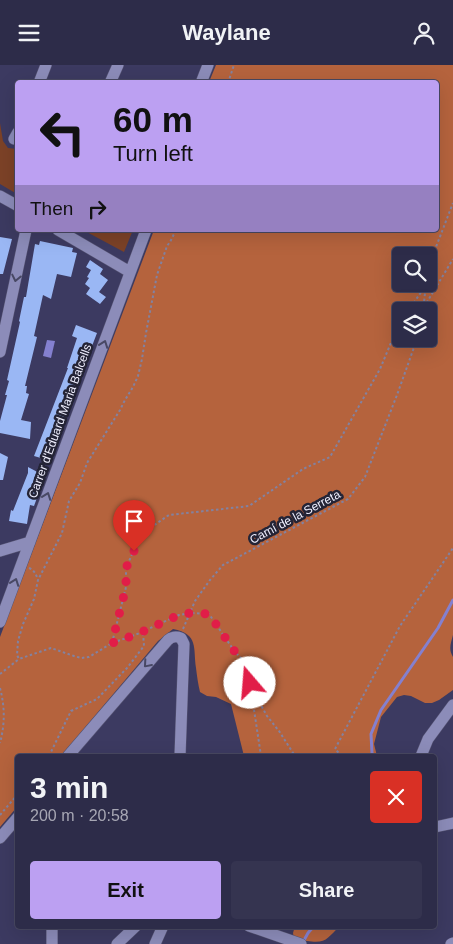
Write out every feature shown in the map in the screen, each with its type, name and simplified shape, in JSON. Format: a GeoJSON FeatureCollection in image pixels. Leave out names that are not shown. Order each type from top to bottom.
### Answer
{"type":"FeatureCollection","features":[{"type":"Feature","properties":{"kind":"street"},"geometry":{"type":"LineString","coordinates":[[40,80],[46,65]]}},
{"type":"Feature","properties":{"kind":"street"},"geometry":{"type":"LineString","coordinates":[[111,80],[118,65]]}},
{"type":"Feature","properties":{"kind":"street"},"geometry":{"type":"LineString","coordinates":[[202,80],[208,65]]}},
{"type":"Feature","properties":{"kind":"street"},"geometry":{"type":"LineString","coordinates":[[0,196],[15,204]]}},
{"type":"Feature","properties":{"kind":"street"},"geometry":{"type":"LineString","coordinates":[[0,352],[26,232]]}},
{"type":"Feature","properties":{"kind":"street"},"geometry":{"type":"LineString","coordinates":[[61,232],[130,272]]}},
{"type":"Feature","properties":{"kind":"street","name":"Carrer d'Eduard Maria Balcells"},"geometry":{"type":"LineString","coordinates":[[0,622],[145,232]]}},
{"type":"Feature","properties":{"kind":"street"},"geometry":{"type":"LineString","coordinates":[[0,551],[30,542]]}},
{"type":"Feature","properties":{"kind":"street"},"geometry":{"type":"LineString","coordinates":[[70,754],[171,637],[181,638],[184,644],[180,754]]}},
{"type":"Feature","properties":{"kind":"street"},"geometry":{"type":"LineString","coordinates":[[422,754],[428,739],[453,705]]}},
{"type":"Feature","properties":{"kind":"street"},"geometry":{"type":"LineString","coordinates":[[0,837],[15,820]]}},
{"type":"Feature","properties":{"kind":"street"},"geometry":{"type":"LineString","coordinates":[[437,825],[452,825]]}},
{"type":"Feature","properties":{"kind":"street"},"geometry":{"type":"LineString","coordinates":[[52,929],[52,944]]}},
{"type":"Feature","properties":{"kind":"street"},"geometry":{"type":"LineString","coordinates":[[117,944],[133,929]]}},
{"type":"Feature","properties":{"kind":"street"},"geometry":{"type":"LineString","coordinates":[[155,944],[162,929]]}},
{"type":"Feature","properties":{"kind":"street"},"geometry":{"type":"LineString","coordinates":[[257,929],[301,944]]}},
{"type":"Feature","properties":{"kind":"path"},"geometry":{"type":"LineString","coordinates":[[229,80],[234,65]]}},
{"type":"Feature","properties":{"kind":"path"},"geometry":{"type":"LineString","coordinates":[[436,247],[453,203]]}},
{"type":"Feature","properties":{"kind":"path"},"geometry":{"type":"LineString","coordinates":[[19,659],[17,655],[18,641],[23,624],[34,599],[38,580],[62,533],[69,501],[80,483],[87,463],[120,410],[138,376],[157,275],[167,246],[175,232]]}},
{"type":"Feature","properties":{"kind":"path"},"geometry":{"type":"LineString","coordinates":[[427,302],[453,259]]}},
{"type":"Feature","properties":{"kind":"path"},"geometry":{"type":"LineString","coordinates":[[112,643],[126,587],[126,568],[141,533],[170,515],[249,506],[303,469],[330,457],[380,369],[392,340]]}},
{"type":"Feature","properties":{"kind":"path","name":"Camí de la Serreta"},"geometry":{"type":"LineString","coordinates":[[181,638],[195,601],[224,565],[348,499],[365,477],[414,347]]}},
{"type":"Feature","properties":{"kind":"path"},"geometry":{"type":"LineString","coordinates":[[340,754],[335,749],[400,626],[453,549]]}},
{"type":"Feature","properties":{"kind":"path"},"geometry":{"type":"LineString","coordinates":[[0,674],[19,659],[52,648],[74,656],[89,657],[112,643],[179,615],[190,613],[209,614],[235,652],[247,664],[257,698],[267,716],[294,754]]}},
{"type":"Feature","properties":{"kind":"path"},"geometry":{"type":"LineString","coordinates":[[50,754],[71,711],[97,699],[127,668],[144,646],[142,632]]}},
{"type":"Feature","properties":{"kind":"path"},"geometry":{"type":"LineString","coordinates":[[247,664],[261,754]]}},
{"type":"Feature","properties":{"kind":"path"},"geometry":{"type":"LineString","coordinates":[[0,688],[4,704],[3,731],[0,743]]}},
{"type":"Feature","properties":{"kind":"path"},"geometry":{"type":"LineString","coordinates":[[0,815],[15,798]]}},
{"type":"Feature","properties":{"kind":"shaded area"},"geometry":{"type":"Polygon","coordinates":[[[216,65],[453,65],[453,635],[450,649],[453,657],[453,690],[432,703],[425,703],[411,696],[397,697],[381,717],[374,744],[376,754],[244,754],[231,704],[200,692],[191,638],[181,631],[173,629],[158,641],[63,754],[15,754],[15,809],[0,827],[0,637],[153,232],[439,232],[439,80],[210,80],[216,65]]]}},
{"type":"Feature","properties":{"kind":"shaded area"},"geometry":{"type":"Polygon","coordinates":[[[0,123],[3,141],[8,148],[15,149],[15,193],[0,184],[0,123]]]}},
{"type":"Feature","properties":{"kind":"shaded area"},"geometry":{"type":"Polygon","coordinates":[[[87,232],[132,232],[124,252],[87,232]]]}},
{"type":"Feature","properties":{"kind":"shaded area"},"geometry":{"type":"Polygon","coordinates":[[[47,340],[55,341],[51,358],[43,356],[47,340]]]}},
{"type":"Feature","properties":{"kind":"shaded area"},"geometry":{"type":"Polygon","coordinates":[[[294,929],[337,929],[329,937],[319,942],[294,938],[294,929]]]}},
{"type":"Feature","properties":{"kind":"building"},"geometry":{"type":"Polygon","coordinates":[[[0,237],[12,239],[3,274],[0,274],[0,237]]]}},
{"type":"Feature","properties":{"kind":"building"},"geometry":{"type":"Polygon","coordinates":[[[40,241],[73,248],[72,252],[77,253],[71,277],[57,274],[51,299],[43,295],[34,336],[37,337],[25,386],[27,386],[26,393],[29,394],[21,420],[31,422],[30,439],[0,433],[0,421],[7,395],[5,395],[9,381],[7,380],[24,297],[26,297],[35,244],[39,245],[40,241]]]}},
{"type":"Feature","properties":{"kind":"building"},"geometry":{"type":"Polygon","coordinates":[[[90,260],[103,269],[100,274],[108,280],[99,292],[106,297],[100,304],[86,294],[90,288],[85,284],[91,270],[86,267],[90,260]]]}},
{"type":"Feature","properties":{"kind":"building"},"geometry":{"type":"Polygon","coordinates":[[[76,325],[97,333],[60,430],[51,461],[34,456],[68,368],[77,338],[72,336],[76,325]]]}},
{"type":"Feature","properties":{"kind":"building"},"geometry":{"type":"Polygon","coordinates":[[[0,453],[8,457],[3,480],[0,480],[0,453]]]}},
{"type":"Feature","properties":{"kind":"building"},"geometry":{"type":"Polygon","coordinates":[[[28,467],[45,476],[34,506],[30,505],[27,524],[9,521],[11,510],[13,511],[28,473],[28,467]]]}},
{"type":"Feature","properties":{"kind":"waterway"},"geometry":{"type":"LineString","coordinates":[[373,754],[371,734],[381,710],[438,628],[453,600]]}},
{"type":"Feature","properties":{"kind":"waterway"},"geometry":{"type":"LineString","coordinates":[[303,942],[311,929]]}},
{"type":"Feature","properties":{"kind":"route"},"geometry":{"type":"LineString","coordinates":[[134,551],[126,568],[126,587],[112,643],[148,630],[179,615],[190,613],[209,614],[235,652],[247,664],[250,683]]}}]}
